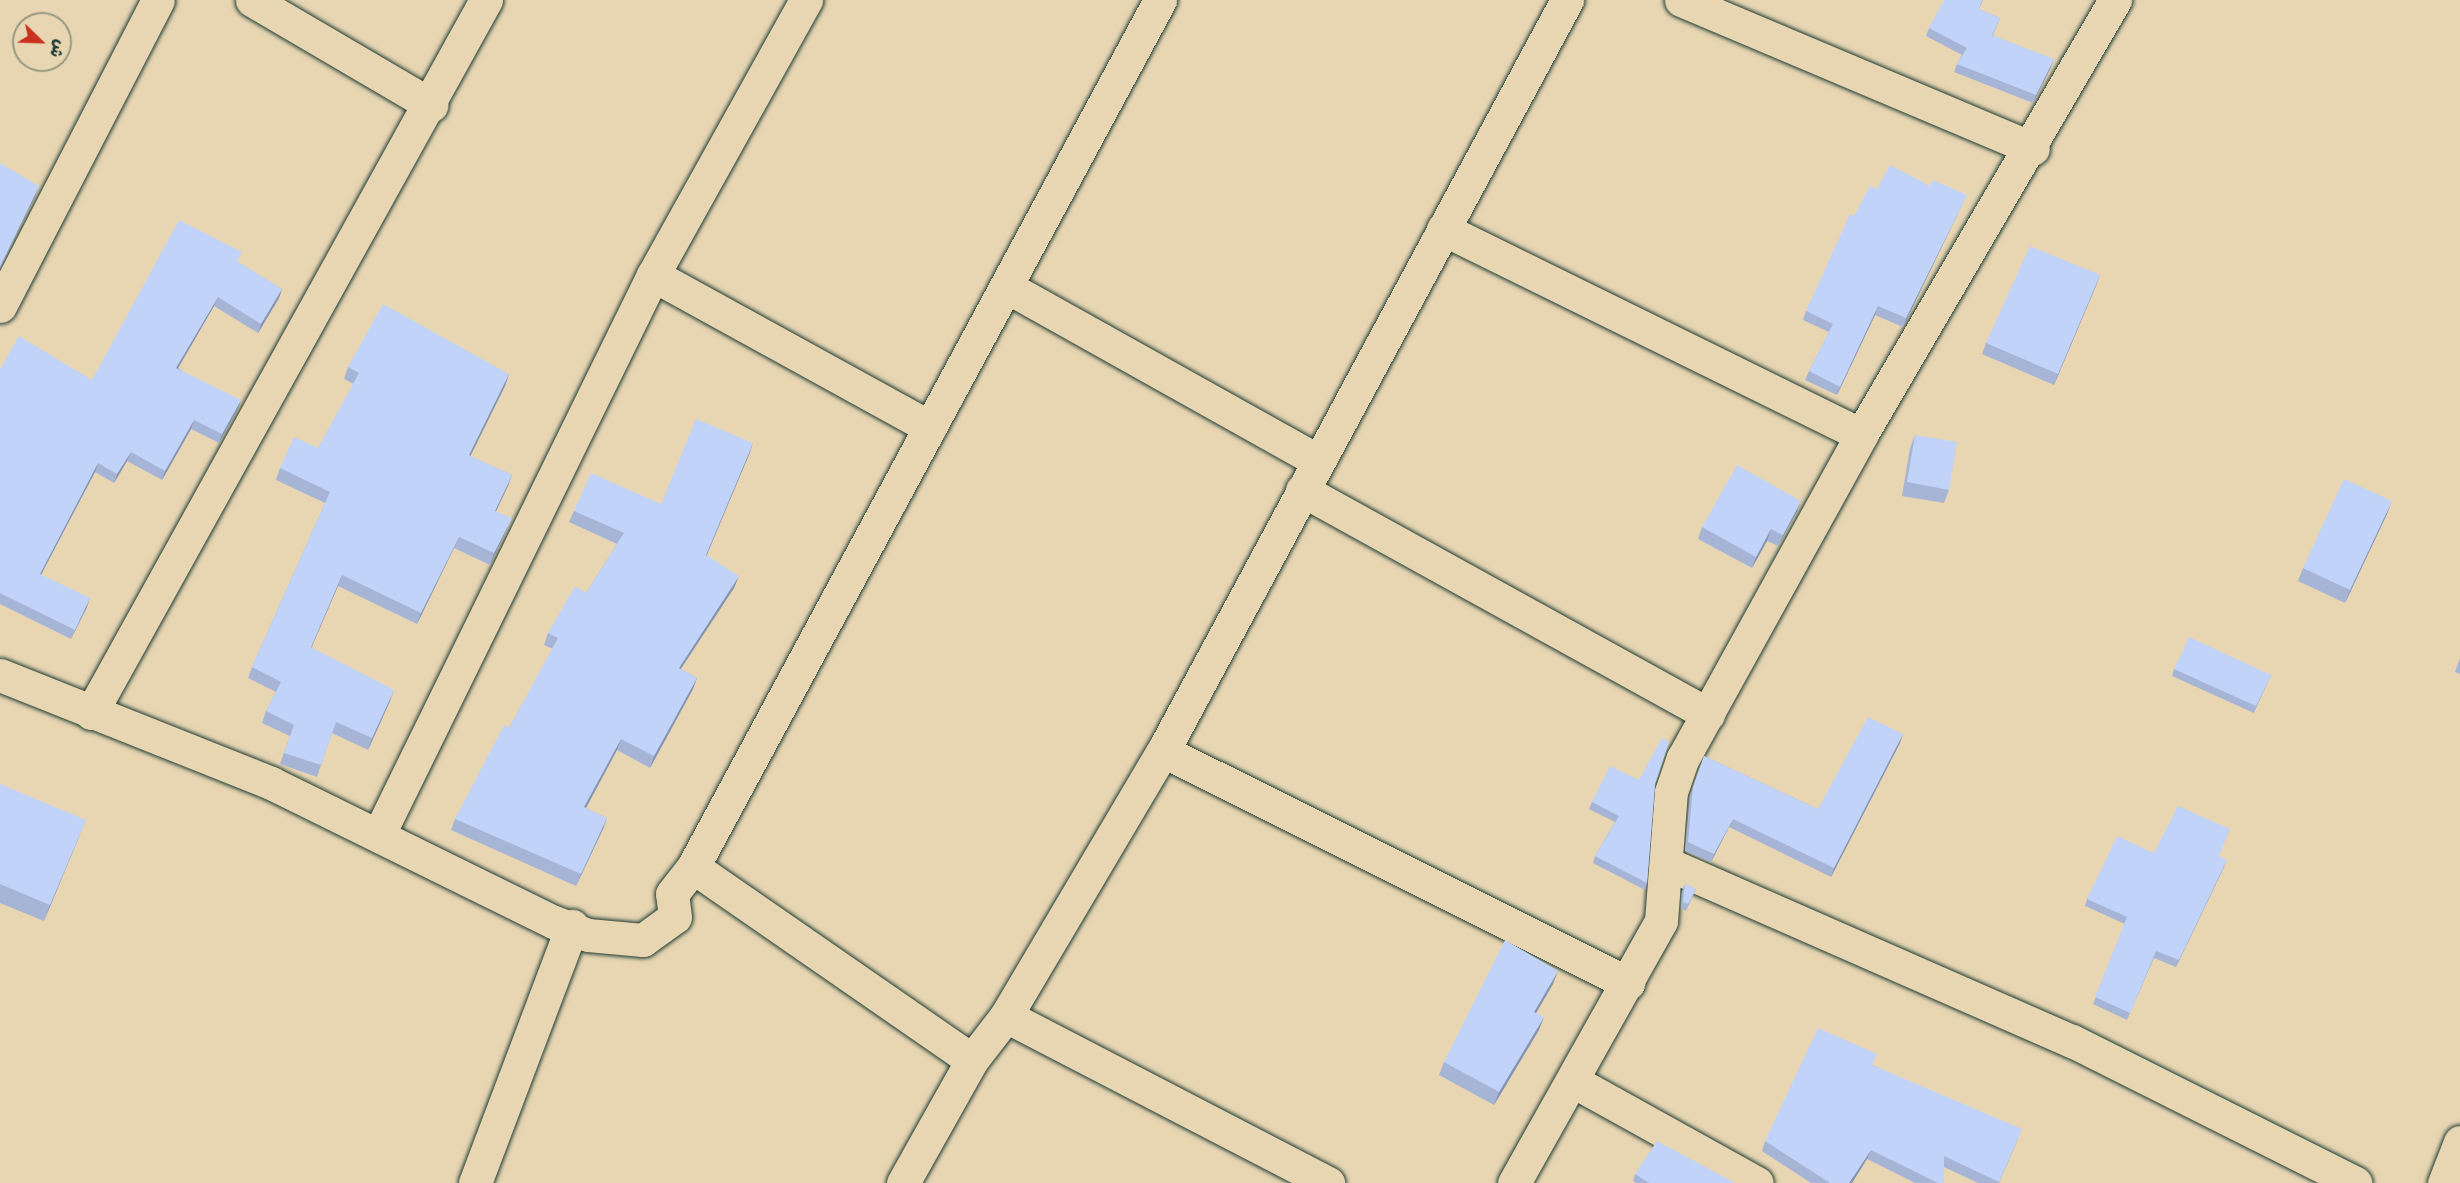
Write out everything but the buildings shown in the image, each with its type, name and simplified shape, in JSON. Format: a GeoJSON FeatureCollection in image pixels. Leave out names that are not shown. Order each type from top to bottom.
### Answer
{"type":"FeatureCollection","features":[{"type":"Feature","properties":{"kind":"street"},"geometry":{"type":"LineString","coordinates":[[0,306],[10,266],[158,0]]}},
{"type":"Feature","properties":{"kind":"street"},"geometry":{"type":"LineString","coordinates":[[252,0],[431,105]]}},
{"type":"Feature","properties":{"kind":"street"},"geometry":{"type":"LineString","coordinates":[[91,713],[431,105],[486,0]]}},
{"type":"Feature","properties":{"kind":"street"},"geometry":{"type":"LineString","coordinates":[[380,831],[653,274],[806,0]]}},
{"type":"Feature","properties":{"kind":"street"},"geometry":{"type":"LineString","coordinates":[[0,675],[272,783],[380,831],[439,869],[573,926],[588,935],[643,940],[675,916],[672,894],[693,867],[1160,0]]}},
{"type":"Feature","properties":{"kind":"street"},"geometry":{"type":"LineString","coordinates":[[903,1183],[972,1060],[1006,1016],[1163,751],[1566,0]]}},
{"type":"Feature","properties":{"kind":"street"},"geometry":{"type":"LineString","coordinates":[[1681,0],[2032,149]]}},
{"type":"Feature","properties":{"kind":"street"},"geometry":{"type":"LineString","coordinates":[[1514,1183],[1661,921],[1668,864],[1671,792],[1707,714],[1861,435],[2032,149],[2115,0]]}},
{"type":"Feature","properties":{"kind":"street"},"geometry":{"type":"LineString","coordinates":[[1443,229],[1861,435]]}},
{"type":"Feature","properties":{"kind":"street"},"geometry":{"type":"LineString","coordinates":[[653,274],[930,427]]}},
{"type":"Feature","properties":{"kind":"street"},"geometry":{"type":"LineString","coordinates":[[1007,287],[1318,461]]}},
{"type":"Feature","properties":{"kind":"street"},"geometry":{"type":"LineString","coordinates":[[1302,490],[1707,714]]}},
{"type":"Feature","properties":{"kind":"street"},"geometry":{"type":"LineString","coordinates":[[1163,751],[1628,983]]}},
{"type":"Feature","properties":{"kind":"street"},"geometry":{"type":"LineString","coordinates":[[1668,864],[2072,1041],[2355,1183]]}},
{"type":"Feature","properties":{"kind":"street"},"geometry":{"type":"LineString","coordinates":[[693,867],[972,1060]]}},
{"type":"Feature","properties":{"kind":"street"},"geometry":{"type":"LineString","coordinates":[[475,1183],[573,926]]}},
{"type":"Feature","properties":{"kind":"street"},"geometry":{"type":"LineString","coordinates":[[1006,1016],[1328,1183]]}},
{"type":"Feature","properties":{"kind":"street"},"geometry":{"type":"LineString","coordinates":[[1573,1081],[1757,1183]]}},
{"type":"Feature","properties":{"kind":"street"},"geometry":{"type":"LineString","coordinates":[[2444,1183],[2460,1142]]}}]}
